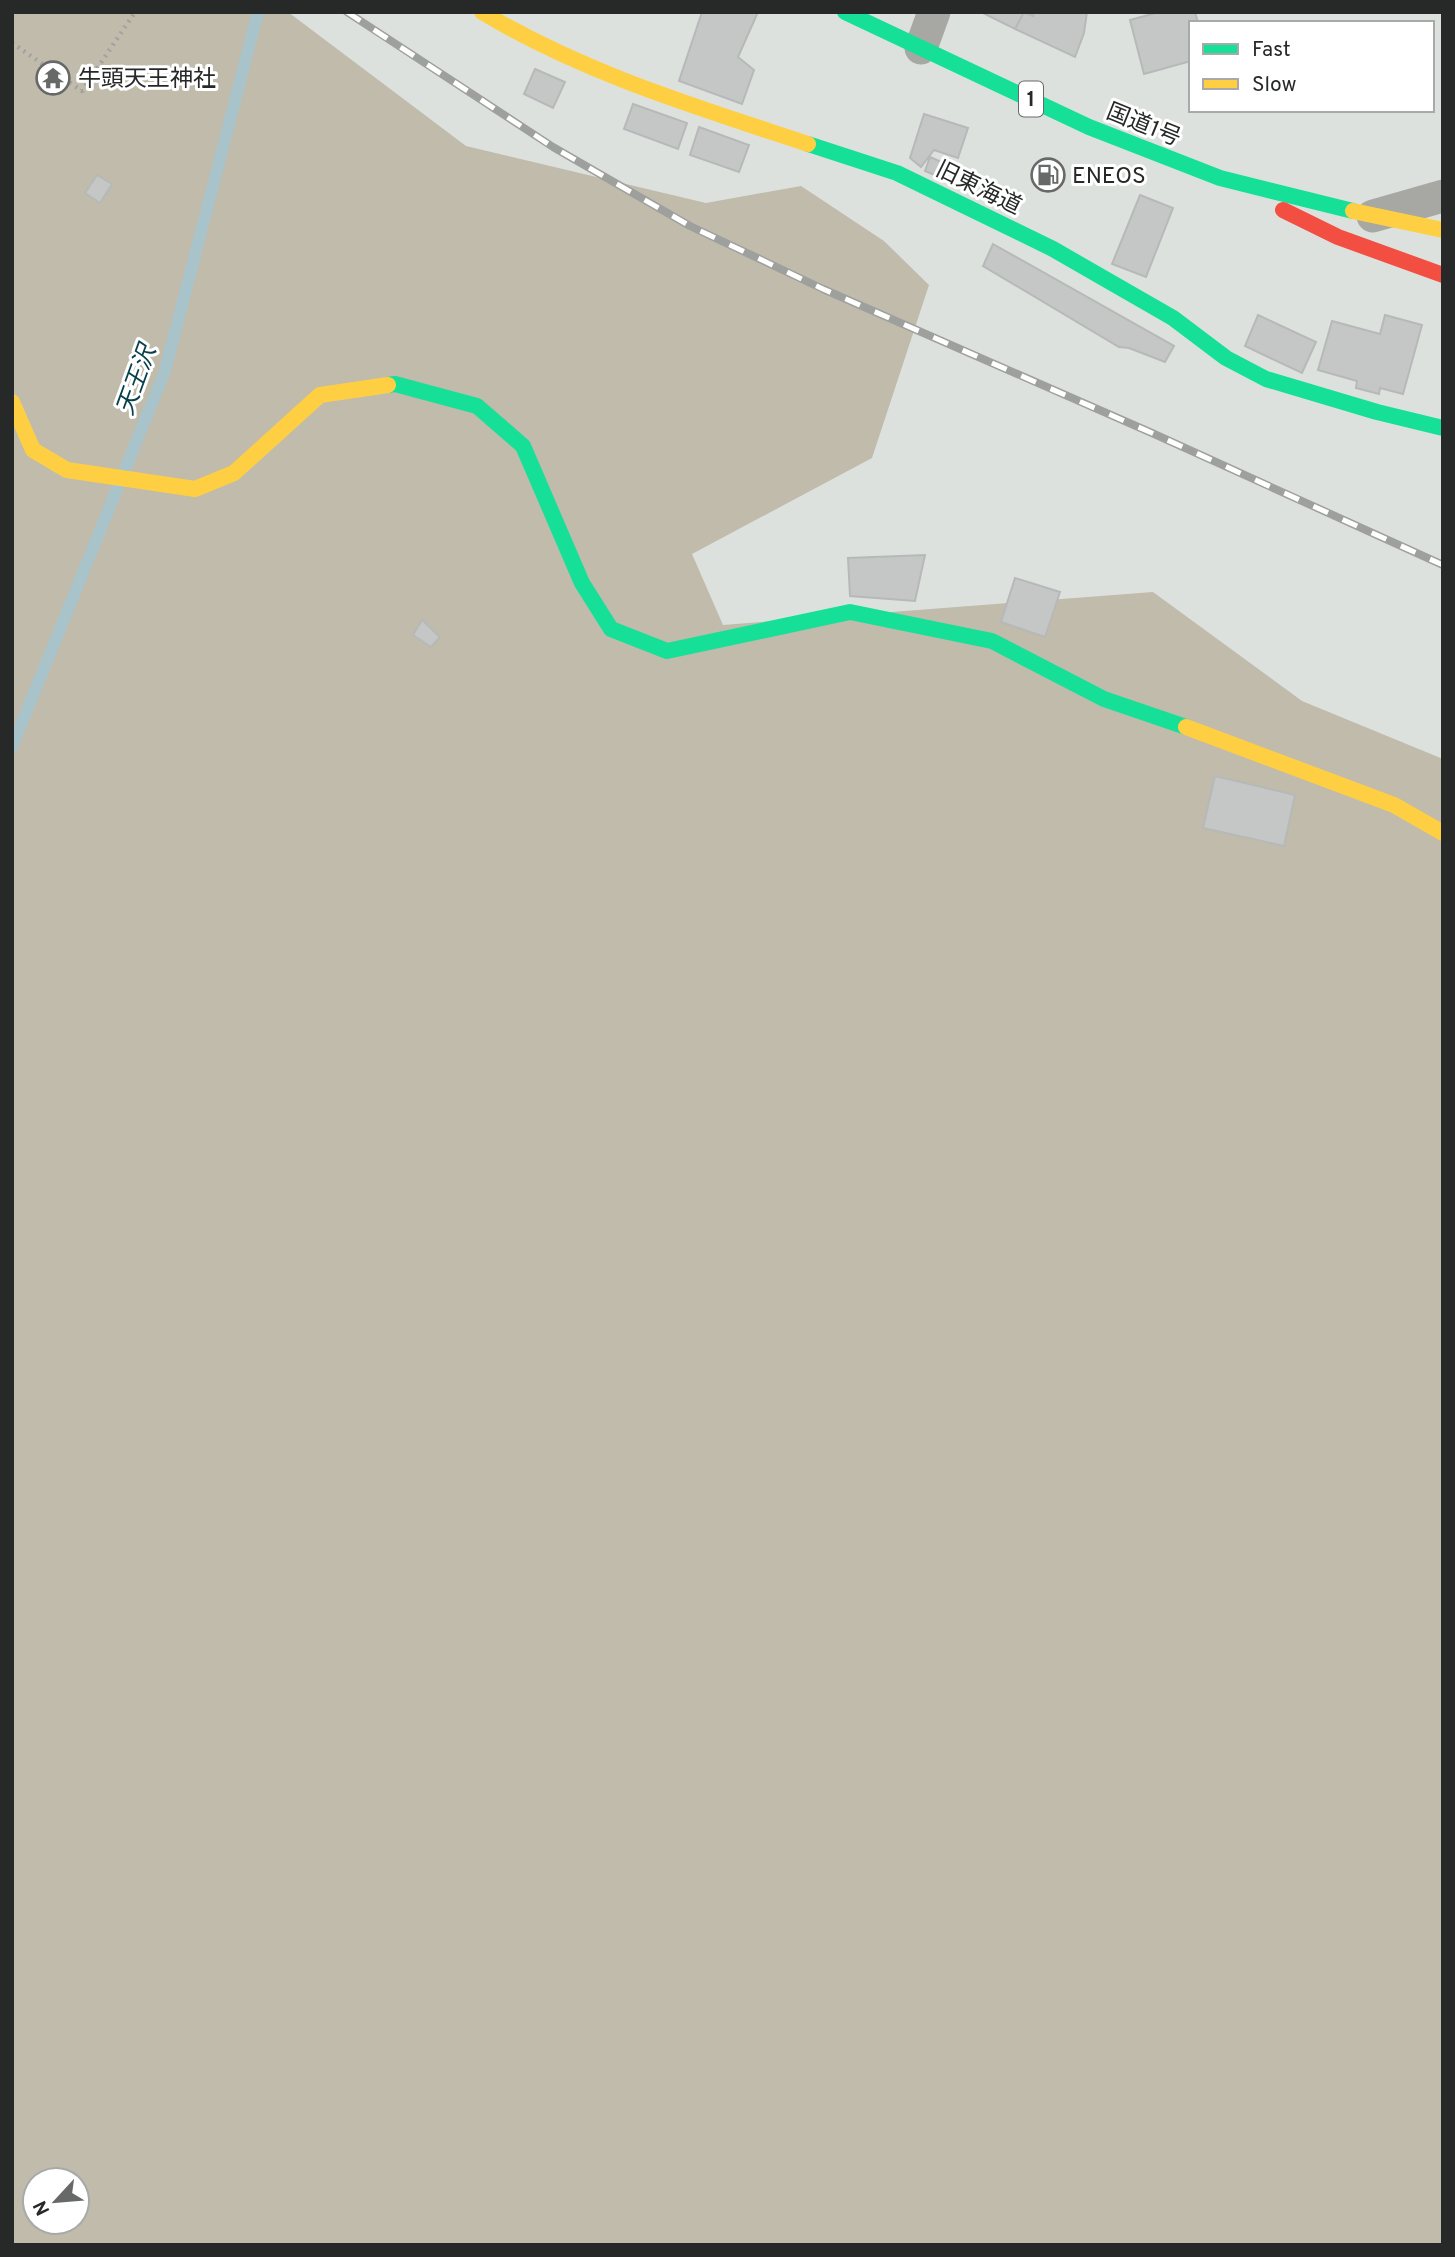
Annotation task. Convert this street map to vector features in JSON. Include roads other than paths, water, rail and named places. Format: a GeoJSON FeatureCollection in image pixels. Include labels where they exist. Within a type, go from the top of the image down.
{"type":"FeatureCollection","features":[{"type":"Feature","properties":{"kind":"main road","name":"旧東海道"},"geometry":{"type":"LineString","coordinates":[[482,12],[515,32],[606,74],[695,107],[897,173],[1053,248],[1173,318],[1226,358],[1266,379],[1377,412],[1443,428]]}},
{"type":"Feature","properties":{"kind":"main road","name":"国道1号"},"geometry":{"type":"LineString","coordinates":[[845,12],[1089,127],[1220,178],[1373,216],[1443,230]]}},
{"type":"Feature","properties":{"kind":"main road","name":"1"},"geometry":{"type":"LineString","coordinates":[[1220,178],[1338,237],[1443,275]]}},
{"type":"Feature","properties":{"kind":"main road"},"geometry":{"type":"LineString","coordinates":[[12,402],[33,450],[67,470],[195,489],[234,473],[320,395],[395,384],[477,406],[523,446],[582,583],[611,629],[667,652],[850,612],[992,641],[1104,699],[1229,742],[1394,804],[1443,833]]}},
{"type":"Feature","properties":{"kind":"street"},"geometry":{"type":"LineString","coordinates":[[921,48],[934,12]]}},
{"type":"Feature","properties":{"kind":"street"},"geometry":{"type":"LineString","coordinates":[[1373,216],[1443,196]]}},
{"type":"Feature","properties":{"kind":"waterway","name":"天王沢"},"geometry":{"type":"LineString","coordinates":[[12,747],[165,371],[258,12]]}},
{"type":"Feature","properties":{"kind":"railway"},"geometry":{"type":"LineString","coordinates":[[347,12],[553,147],[690,226],[823,289],[1152,433],[1443,565]]}},
{"type":"Feature","properties":{"kind":"place","name":"牛頭天王神社"},"geometry":{"type":"Point","coordinates":[53,78]}},
{"type":"Feature","properties":{"kind":"place","name":"ENEOS"},"geometry":{"type":"Point","coordinates":[1048,175]}}]}
